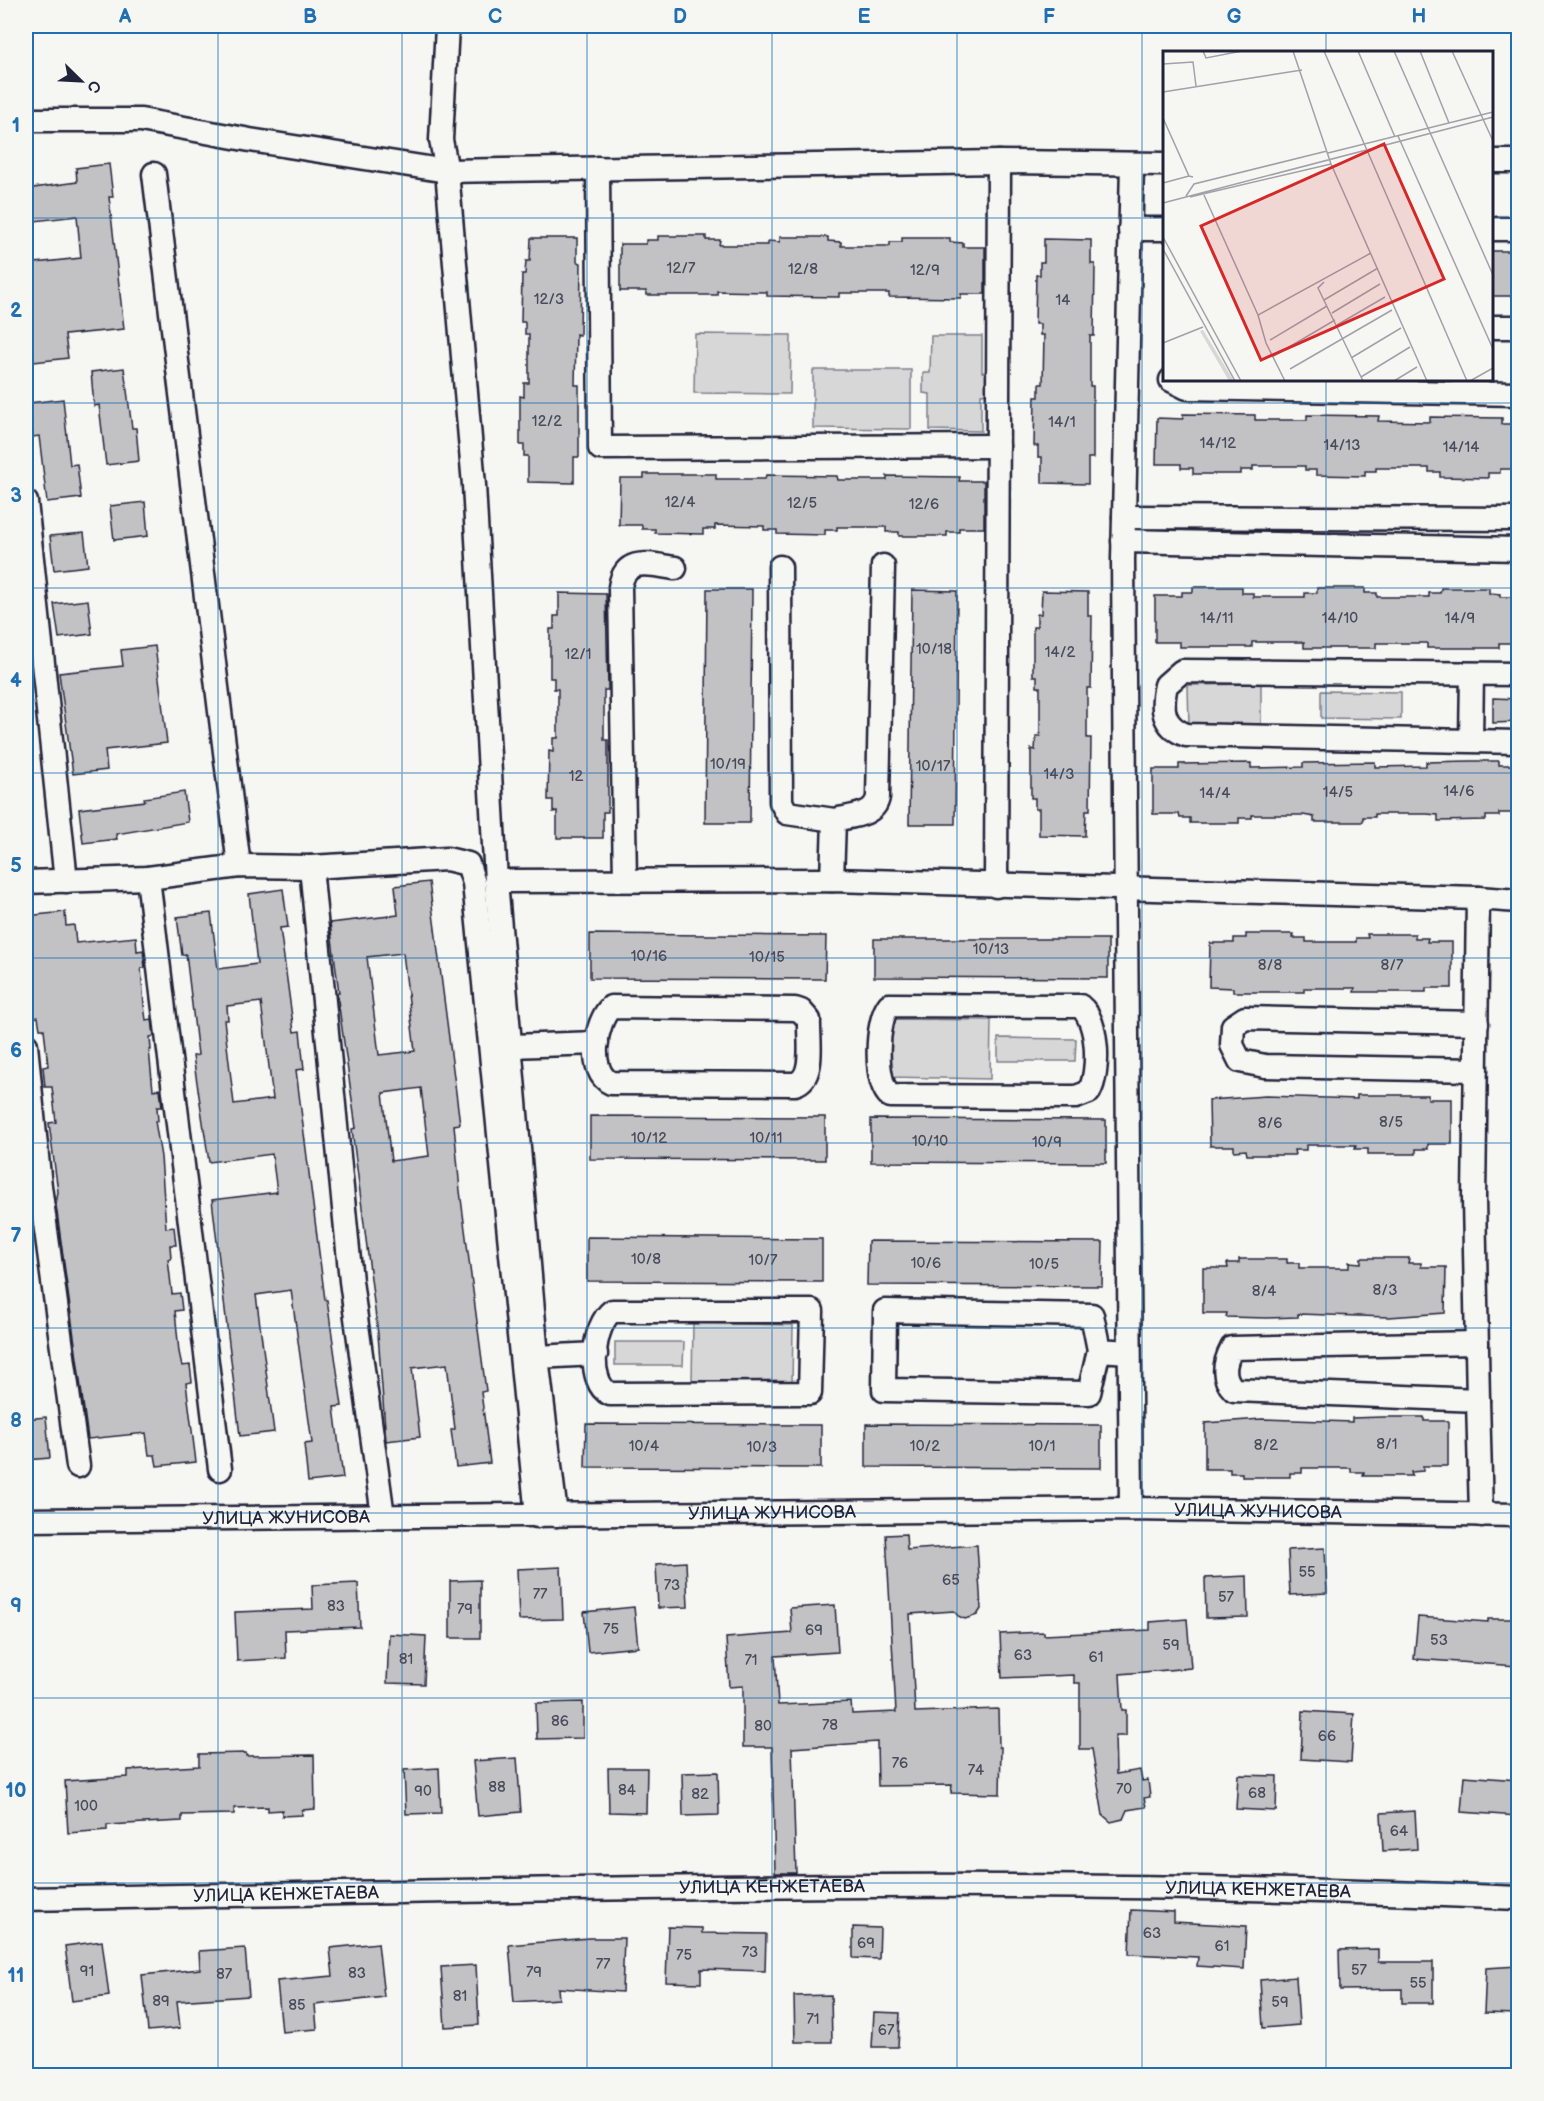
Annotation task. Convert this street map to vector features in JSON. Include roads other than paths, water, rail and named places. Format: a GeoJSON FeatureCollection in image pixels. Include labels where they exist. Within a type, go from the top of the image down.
{"type":"FeatureCollection","features":[{"type":"Feature","properties":{"kind":"street"},"geometry":{"type":"LineString","coordinates":[[447,26],[441,140],[447,171],[474,485],[496,881],[537,1357],[547,1516]]}},
{"type":"Feature","properties":{"kind":"street"},"geometry":{"type":"LineString","coordinates":[[26,120],[141,120],[250,140],[447,171],[999,162],[1163,164]]}},
{"type":"Feature","properties":{"kind":"street"},"geometry":{"type":"LineString","coordinates":[[1493,161],[1518,161]]}},
{"type":"Feature","properties":{"kind":"street"},"geometry":{"type":"LineString","coordinates":[[996,886],[999,162]]}},
{"type":"Feature","properties":{"kind":"street"},"geometry":{"type":"LineString","coordinates":[[1131,1509],[1123,541],[1132,164]]}},
{"type":"Feature","properties":{"kind":"street"},"geometry":{"type":"LineString","coordinates":[[598,168],[600,448],[998,446]]}},
{"type":"Feature","properties":{"kind":"street"},"geometry":{"type":"LineString","coordinates":[[154,174],[239,867]]}},
{"type":"Feature","properties":{"kind":"street"},"geometry":{"type":"LineString","coordinates":[[1130,229],[1163,229]]}},
{"type":"Feature","properties":{"kind":"street"},"geometry":{"type":"LineString","coordinates":[[1493,229],[1518,229]]}},
{"type":"Feature","properties":{"kind":"street"},"geometry":{"type":"LineString","coordinates":[[1493,327],[1518,327]]}},
{"type":"Feature","properties":{"kind":"street"},"geometry":{"type":"LineString","coordinates":[[1173,381],[1187,388],[1488,386],[1518,393]]}},
{"type":"Feature","properties":{"kind":"street"},"geometry":{"type":"LineString","coordinates":[[26,502],[66,881]]}},
{"type":"Feature","properties":{"kind":"street"},"geometry":{"type":"LineString","coordinates":[[1124,517],[1518,519]]}},
{"type":"Feature","properties":{"kind":"street"},"geometry":{"type":"LineString","coordinates":[[1123,541],[1518,549]]}},
{"type":"Feature","properties":{"kind":"street"},"geometry":{"type":"LineString","coordinates":[[625,880],[620,587],[622,574],[630,567],[642,564],[675,568]]}},
{"type":"Feature","properties":{"kind":"street"},"geometry":{"type":"LineString","coordinates":[[780,567],[781,802],[787,813],[834,820],[872,810],[877,804],[880,779],[883,566]]}},
{"type":"Feature","properties":{"kind":"street"},"geometry":{"type":"LineString","coordinates":[[1518,674],[1182,671],[1166,685],[1163,715],[1168,725],[1186,735],[1518,742]]}},
{"type":"Feature","properties":{"kind":"street"},"geometry":{"type":"LineString","coordinates":[[1471,740],[1472,674]]}},
{"type":"Feature","properties":{"kind":"street"},"geometry":{"type":"LineString","coordinates":[[832,880],[834,820]]}},
{"type":"Feature","properties":{"kind":"street"},"geometry":{"type":"LineString","coordinates":[[26,882],[148,878],[239,867],[311,867],[447,859],[468,864],[474,883],[547,1516]]}},
{"type":"Feature","properties":{"kind":"street"},"geometry":{"type":"LineString","coordinates":[[311,867],[351,1281],[383,1516]]}},
{"type":"Feature","properties":{"kind":"street"},"geometry":{"type":"LineString","coordinates":[[148,878],[220,1469]]}},
{"type":"Feature","properties":{"kind":"street"},"geometry":{"type":"LineString","coordinates":[[496,881],[832,880],[996,886],[1125,887],[1518,901]]}},
{"type":"Feature","properties":{"kind":"street"},"geometry":{"type":"LineString","coordinates":[[1478,898],[1474,1199],[1481,1515]]}},
{"type":"Feature","properties":{"kind":"street"},"geometry":{"type":"LineString","coordinates":[[889,1005],[1080,1006],[1087,1012],[1093,1024],[1095,1041],[1095,1082],[1089,1092],[1076,1097],[890,1096],[880,1083],[881,1018],[889,1005]]}},
{"type":"Feature","properties":{"kind":"street"},"geometry":{"type":"LineString","coordinates":[[610,1007],[795,1009],[801,1011],[809,1020],[808,1074],[801,1083],[795,1084],[611,1083],[605,1080],[597,1068],[597,1042],[600,1021],[610,1007]]}},
{"type":"Feature","properties":{"kind":"street"},"geometry":{"type":"LineString","coordinates":[[1476,1070],[1265,1065],[1240,1061],[1232,1045],[1233,1026],[1245,1018],[1477,1023]]}},
{"type":"Feature","properties":{"kind":"street"},"geometry":{"type":"LineString","coordinates":[[1095,1041],[1126,1040]]}},
{"type":"Feature","properties":{"kind":"street"},"geometry":{"type":"LineString","coordinates":[[511,1046],[597,1042]]}},
{"type":"Feature","properties":{"kind":"street"},"geometry":{"type":"LineString","coordinates":[[26,1045],[40,1186],[78,1466]]}},
{"type":"Feature","properties":{"kind":"street"},"geometry":{"type":"LineString","coordinates":[[612,1311],[812,1311],[810,1393],[610,1394],[604,1391],[596,1379],[596,1354],[600,1325],[612,1311]]}},
{"type":"Feature","properties":{"kind":"street"},"geometry":{"type":"LineString","coordinates":[[885,1311],[1092,1315],[1099,1350],[1089,1393],[884,1390],[885,1311]]}},
{"type":"Feature","properties":{"kind":"street"},"geometry":{"type":"LineString","coordinates":[[1477,1342],[1232,1348],[1225,1367],[1228,1384],[1234,1390],[1478,1400]]}},
{"type":"Feature","properties":{"kind":"street"},"geometry":{"type":"LineString","coordinates":[[1099,1350],[1129,1352]]}},
{"type":"Feature","properties":{"kind":"street"},"geometry":{"type":"LineString","coordinates":[[537,1357],[596,1354]]}},
{"type":"Feature","properties":{"kind":"street","name":"УЛИЦА ЖУНИСОВА"},"geometry":{"type":"LineString","coordinates":[[26,1520],[1131,1509],[1518,1515]]}},
{"type":"Feature","properties":{"kind":"street","name":"УЛИЦА КЕНЖЕТАЕВА"},"geometry":{"type":"LineString","coordinates":[[26,1899],[887,1884],[1384,1892],[1518,1898]]}}]}
